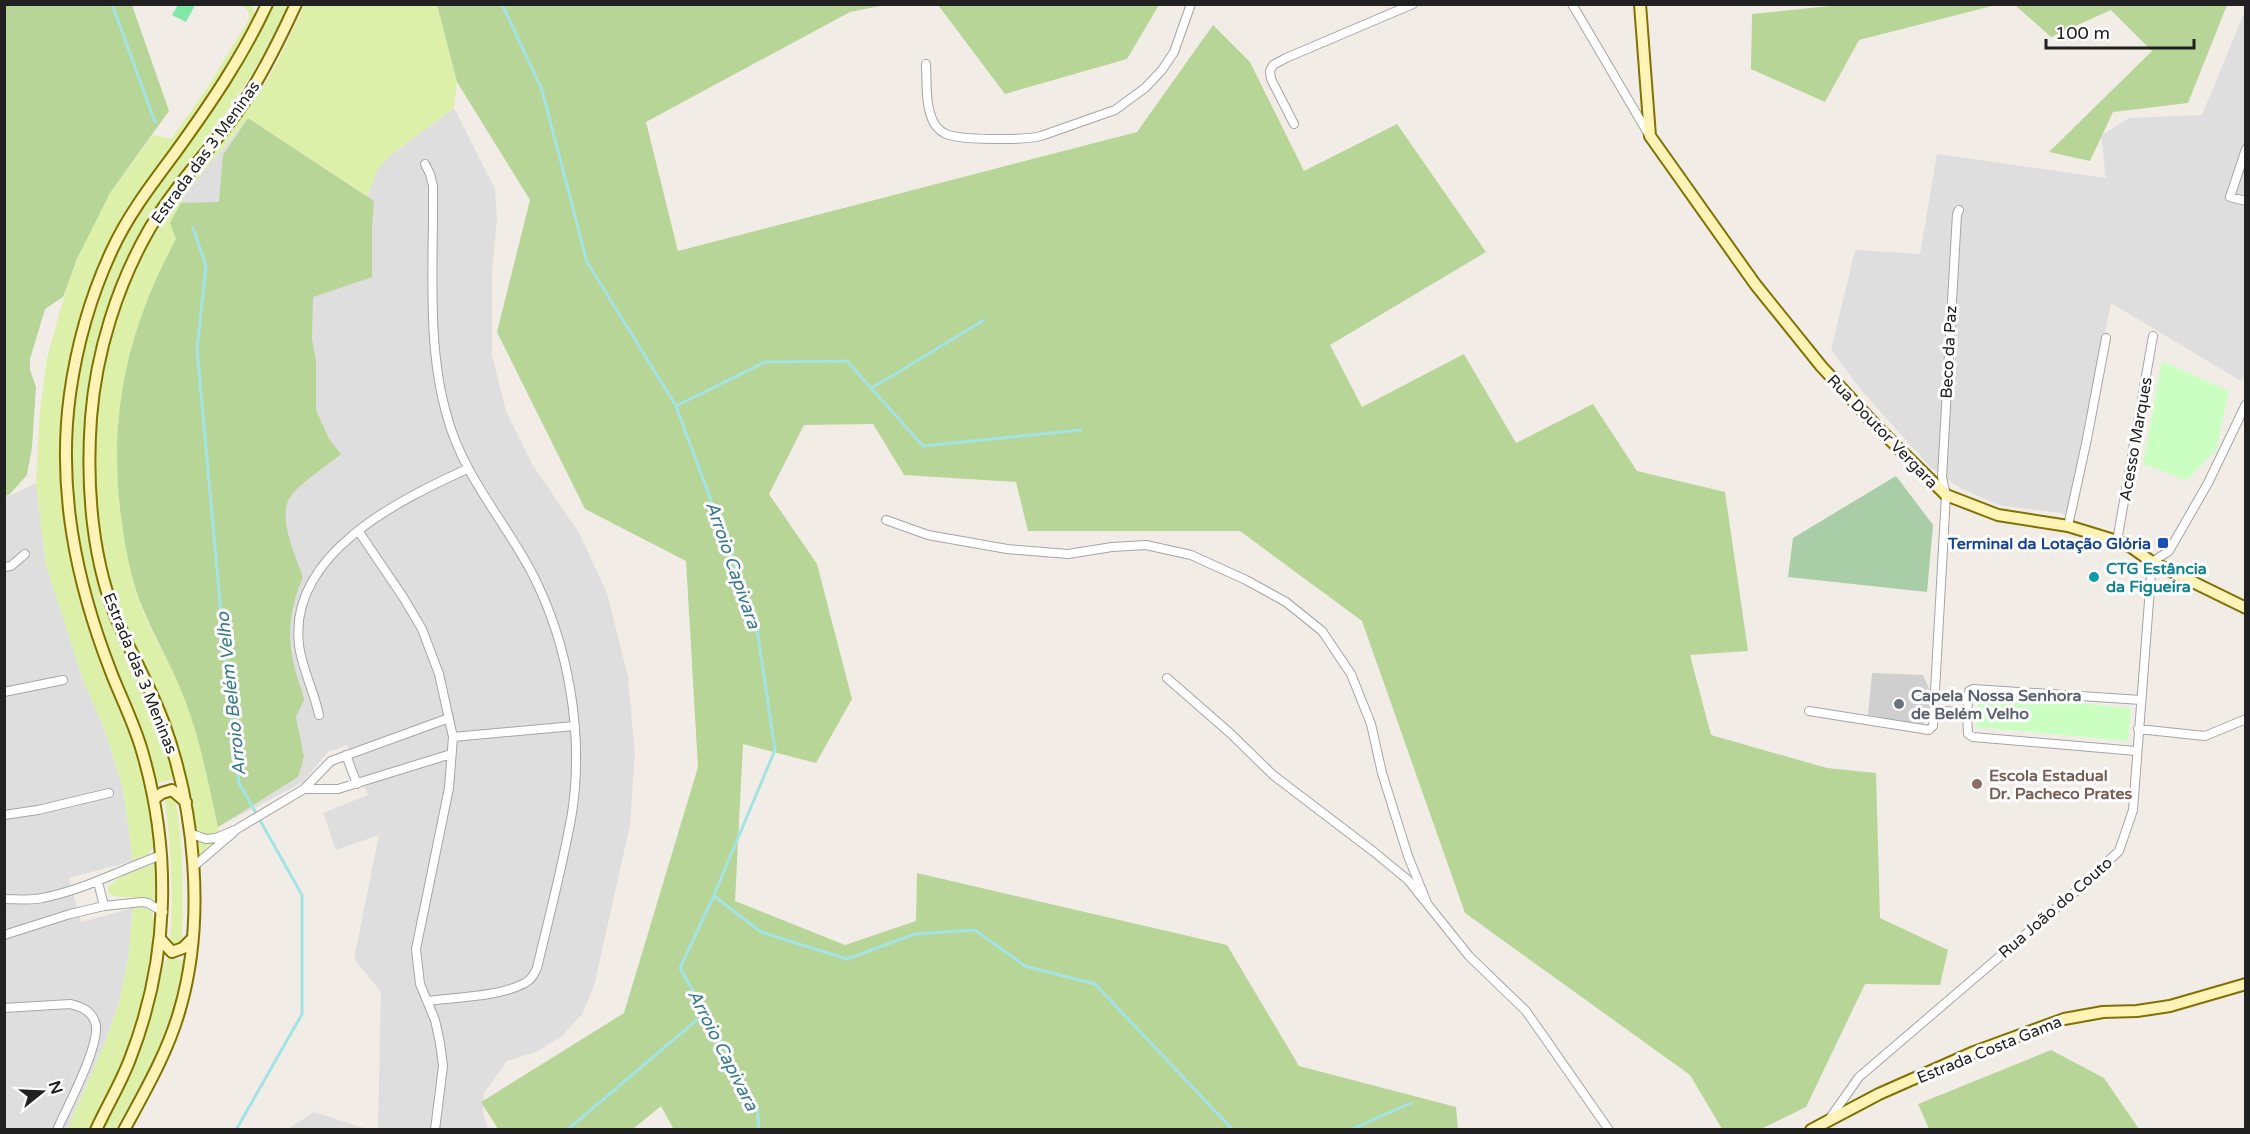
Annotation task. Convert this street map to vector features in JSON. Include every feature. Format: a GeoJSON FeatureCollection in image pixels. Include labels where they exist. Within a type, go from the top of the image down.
{"type":"FeatureCollection","features":[{"type":"Feature","properties":{"kind":"main road","name":"Estrada das 3 Meninas"},"geometry":{"type":"LineString","coordinates":[[96,1130],[130,1059],[149,999],[161,940],[162,855],[154,799],[136,732],[89,612],[76,562],[67,511],[66,483],[66,434],[70,393],[82,332],[113,249],[142,197],[228,76],[267,4]]}},
{"type":"Feature","properties":{"kind":"main road","name":"Estrada das 3 Meninas"},"geometry":{"type":"LineString","coordinates":[[124,1130],[169,1041],[184,990],[193,916],[192,834],[187,803],[174,753],[147,681],[120,627],[111,603],[100,559],[90,498],[89,461],[94,390],[99,361],[115,307],[149,230],[185,177],[238,110],[264,69],[296,4]]}},
{"type":"Feature","properties":{"kind":"main road"},"geometry":{"type":"LineString","coordinates":[[1640,4],[1650,136]]}},
{"type":"Feature","properties":{"kind":"main road","name":"Rua Doutor Vergara"},"geometry":{"type":"LineString","coordinates":[[1650,136],[1755,284],[1821,366],[1878,428],[1946,495],[1998,515],[2068,526],[2117,541],[2152,562],[2246,608]]}},
{"type":"Feature","properties":{"kind":"main road"},"geometry":{"type":"LineString","coordinates":[[154,799],[172,790],[187,803]]}},
{"type":"Feature","properties":{"kind":"main road"},"geometry":{"type":"LineString","coordinates":[[161,940],[172,952],[183,948],[191,940]]}},
{"type":"Feature","properties":{"kind":"main road","name":"Estrada Costa Gama"},"geometry":{"type":"LineString","coordinates":[[1811,1130],[1829,1119],[1974,1052],[2064,1019],[2103,1012],[2137,1011],[2170,1006],[2246,984]]}},
{"type":"Feature","properties":{"kind":"street"},"geometry":{"type":"LineString","coordinates":[[926,64],[929,112],[936,126],[945,134],[1017,139],[1041,136],[1115,110],[1145,88],[1162,70],[1174,52],[1191,4]]}},
{"type":"Feature","properties":{"kind":"street"},"geometry":{"type":"LineString","coordinates":[[1294,124],[1271,79],[1270,71],[1274,66],[1286,58],[1413,4]]}},
{"type":"Feature","properties":{"kind":"street"},"geometry":{"type":"LineString","coordinates":[[1572,4],[1650,136]]}},
{"type":"Feature","properties":{"kind":"street"},"geometry":{"type":"LineString","coordinates":[[2246,149],[2230,197],[2246,201]]}},
{"type":"Feature","properties":{"kind":"street"},"geometry":{"type":"LineString","coordinates":[[425,164],[433,186],[436,367],[447,418],[467,469],[515,543],[541,592],[561,651],[571,697],[575,764],[572,812],[537,968],[533,977],[526,983],[503,990],[427,1001]]}},
{"type":"Feature","properties":{"kind":"street","name":"Beco da Paz"},"geometry":{"type":"LineString","coordinates":[[1934,710],[1946,495],[1942,477],[1955,237],[1959,210]]}},
{"type":"Feature","properties":{"kind":"street","name":"Acesso Marques"},"geometry":{"type":"LineString","coordinates":[[2117,541],[2153,336]]}},
{"type":"Feature","properties":{"kind":"street"},"geometry":{"type":"LineString","coordinates":[[2068,526],[2106,338]]}},
{"type":"Feature","properties":{"kind":"street"},"geometry":{"type":"LineString","coordinates":[[2152,562],[2169,550],[2208,483],[2246,405]]}},
{"type":"Feature","properties":{"kind":"street"},"geometry":{"type":"LineString","coordinates":[[319,715],[316,698],[302,663],[299,644],[301,611],[314,578],[324,562],[382,514],[411,496],[467,469]]}},
{"type":"Feature","properties":{"kind":"street"},"geometry":{"type":"LineString","coordinates":[[886,520],[928,535],[1006,549],[1068,554],[1112,547],[1146,545],[1191,555],[1246,580],[1286,602],[1322,632],[1351,674],[1371,724],[1382,773],[1408,856],[1426,903]]}},
{"type":"Feature","properties":{"kind":"street"},"geometry":{"type":"LineString","coordinates":[[359,532],[422,629],[439,674],[453,737],[449,788],[416,949],[420,984],[438,1031],[442,1066],[435,1130]]}},
{"type":"Feature","properties":{"kind":"street"},"geometry":{"type":"LineString","coordinates":[[4,567],[11,566],[25,554]]}},
{"type":"Feature","properties":{"kind":"street","name":"Rua João do Couto"},"geometry":{"type":"LineString","coordinates":[[1829,1119],[1859,1077],[2075,892],[2119,850],[2133,810],[2152,562]]}},
{"type":"Feature","properties":{"kind":"street"},"geometry":{"type":"LineString","coordinates":[[1167,678],[1230,733],[1279,781],[1374,852],[1407,880],[1468,956],[1526,1011],[1609,1130]]}},
{"type":"Feature","properties":{"kind":"street"},"geometry":{"type":"LineString","coordinates":[[4,692],[63,680]]}},
{"type":"Feature","properties":{"kind":"street"},"geometry":{"type":"LineString","coordinates":[[2136,751],[1973,737],[1968,734],[1967,713],[1970,692],[1973,689],[2141,700]]}},
{"type":"Feature","properties":{"kind":"street"},"geometry":{"type":"LineString","coordinates":[[1809,711],[1929,730],[1933,726],[1934,710],[1967,713]]}},
{"type":"Feature","properties":{"kind":"street"},"geometry":{"type":"LineString","coordinates":[[192,834],[206,839],[216,838],[237,829],[304,789],[331,761],[450,718]]}},
{"type":"Feature","properties":{"kind":"street"},"geometry":{"type":"LineString","coordinates":[[2138,729],[2205,736],[2246,719]]}},
{"type":"Feature","properties":{"kind":"street"},"geometry":{"type":"LineString","coordinates":[[453,737],[574,726]]}},
{"type":"Feature","properties":{"kind":"street"},"geometry":{"type":"LineString","coordinates":[[304,789],[339,789],[451,754]]}},
{"type":"Feature","properties":{"kind":"street"},"geometry":{"type":"LineString","coordinates":[[346,755],[357,783]]}},
{"type":"Feature","properties":{"kind":"street"},"geometry":{"type":"LineString","coordinates":[[4,814],[38,810],[109,793]]}},
{"type":"Feature","properties":{"kind":"street"},"geometry":{"type":"LineString","coordinates":[[193,867],[237,829]]}},
{"type":"Feature","properties":{"kind":"street"},"geometry":{"type":"LineString","coordinates":[[4,899],[40,899],[98,882],[162,855]]}},
{"type":"Feature","properties":{"kind":"street"},"geometry":{"type":"LineString","coordinates":[[98,882],[104,906]]}},
{"type":"Feature","properties":{"kind":"street"},"geometry":{"type":"LineString","coordinates":[[4,935],[104,906],[142,902],[163,912]]}},
{"type":"Feature","properties":{"kind":"street"},"geometry":{"type":"LineString","coordinates":[[4,1008],[70,1004],[80,1006],[96,1022],[95,1045],[57,1130]]}},
{"type":"Feature","properties":{"kind":"shaded area"},"geometry":{"type":"Polygon","coordinates":[[[2245,11],[2246,371],[2241,381],[2111,303],[2068,514],[1998,505],[1960,488],[1930,467],[1862,391],[1831,350],[1855,250],[1920,254],[1937,154],[2106,178],[2101,136],[2129,118],[2202,115],[2245,11]]]}},
{"type":"Feature","properties":{"kind":"shaded area"},"geometry":{"type":"Polygon","coordinates":[[[454,108],[495,189],[497,218],[492,274],[492,355],[506,411],[532,464],[579,533],[607,593],[628,677],[635,754],[630,825],[594,986],[582,1014],[562,1036],[536,1052],[507,1061],[484,1093],[483,1114],[488,1129],[378,1129],[381,992],[354,959],[379,835],[336,850],[323,813],[368,795],[347,745],[328,752],[303,782],[218,827],[192,717],[170,223],[187,191],[248,118],[366,196],[379,167],[393,153],[454,108]]]}},
{"type":"Feature","properties":{"kind":"shaded area"},"geometry":{"type":"Polygon","coordinates":[[[36,483],[46,565],[83,680],[105,730],[123,789],[133,861],[69,878],[81,922],[133,908],[128,960],[119,1003],[104,1045],[67,1129],[5,1129],[4,498],[36,483]]]}},
{"type":"Feature","properties":{"kind":"shaded area","name":"Capela Nossa Senhora de Belém Velho"},"geometry":{"type":"Polygon","coordinates":[[[1872,673],[1923,675],[1932,695],[1923,725],[1868,715],[1872,673]]]}},
{"type":"Feature","properties":{"kind":"shaded area"},"geometry":{"type":"Polygon","coordinates":[[[314,1112],[367,1129],[288,1129],[314,1112]]]}},
{"type":"Feature","properties":{"kind":"green space"},"geometry":{"type":"Polygon","coordinates":[[[4,5],[132,5],[169,111],[110,193],[77,259],[63,297],[45,309],[30,359],[30,370],[36,387],[32,447],[27,475],[9,495],[5,496],[4,5]]]}},
{"type":"Feature","properties":{"kind":"green space"},"geometry":{"type":"Polygon","coordinates":[[[178,5],[195,5],[186,22],[172,15],[178,5]]]}},
{"type":"Feature","properties":{"kind":"green space"},"geometry":{"type":"Polygon","coordinates":[[[242,5],[251,5],[255,18],[199,112],[131,205],[102,259],[84,306],[71,354],[63,404],[60,454],[62,504],[69,553],[96,649],[140,762],[153,828],[154,847],[145,858],[133,861],[123,789],[105,730],[83,680],[46,565],[36,483],[40,411],[47,358],[68,283],[88,235],[110,193],[153,135],[171,139],[206,90],[249,19],[248,11],[242,5]]]}},
{"type":"Feature","properties":{"kind":"green space"},"geometry":{"type":"Polygon","coordinates":[[[274,5],[289,5],[254,71],[165,196],[131,255],[109,307],[91,379],[86,421],[94,557],[152,703],[166,745],[173,779],[158,783],[97,620],[84,570],[75,519],[72,467],[74,416],[80,366],[93,316],[111,268],[134,221],[154,188],[230,84],[274,5]]]}},
{"type":"Feature","properties":{"kind":"green space"},"geometry":{"type":"Polygon","coordinates":[[[304,5],[437,5],[457,82],[454,108],[393,153],[379,167],[367,196],[248,118],[187,191],[171,223],[176,239],[145,308],[133,342],[125,377],[117,448],[118,485],[131,574],[144,614],[183,693],[200,745],[219,833],[213,836],[199,834],[197,830],[186,774],[171,722],[119,610],[106,562],[98,514],[95,465],[97,416],[104,368],[116,320],[133,274],[163,217],[197,169],[241,118],[270,76],[304,5]]]}},
{"type":"Feature","properties":{"kind":"green space"},"geometry":{"type":"Polygon","coordinates":[[[437,5],[885,5],[850,12],[646,122],[678,251],[1137,132],[1213,25],[1250,62],[1304,171],[1397,124],[1486,252],[1330,345],[1362,407],[1464,354],[1516,443],[1593,404],[1637,471],[1725,492],[1748,651],[1690,655],[1711,735],[1827,768],[1876,773],[1880,918],[1948,950],[1940,985],[1865,984],[1806,1107],[1761,1129],[1722,1129],[1690,1075],[1465,913],[1362,621],[1240,531],[1028,531],[1016,482],[904,475],[873,424],[804,425],[769,494],[817,564],[852,699],[816,763],[743,744],[735,901],[845,945],[916,921],[917,873],[1227,945],[1299,1066],[1456,1107],[1458,1129],[674,1130],[661,1106],[633,1129],[498,1129],[481,1102],[624,1013],[698,767],[686,561],[585,509],[497,332],[530,200],[457,82],[437,5]]]}},
{"type":"Feature","properties":{"kind":"green space"},"geometry":{"type":"Polygon","coordinates":[[[938,5],[1159,5],[1127,59],[1005,94],[938,5]]]}},
{"type":"Feature","properties":{"kind":"green space"},"geometry":{"type":"Polygon","coordinates":[[[1841,5],[1996,5],[1859,40],[1825,102],[1751,69],[1752,14],[1841,5]]]}},
{"type":"Feature","properties":{"kind":"green space"},"geometry":{"type":"Polygon","coordinates":[[[2015,5],[2227,5],[2188,103],[2113,112],[2090,161],[2049,152],[2152,51],[2111,10],[2051,37],[2015,5]]]}},
{"type":"Feature","properties":{"kind":"green space"},"geometry":{"type":"Polygon","coordinates":[[[248,118],[374,201],[372,277],[313,297],[312,339],[316,361],[316,410],[329,439],[341,454],[295,491],[287,504],[286,525],[303,577],[292,613],[290,636],[293,660],[304,700],[296,717],[304,757],[298,777],[218,827],[189,711],[137,594],[122,524],[117,449],[119,413],[133,343],[144,308],[176,239],[170,223],[181,203],[219,202],[223,155],[248,118]]]}},
{"type":"Feature","properties":{"kind":"green space"},"geometry":{"type":"Polygon","coordinates":[[[2162,361],[2229,391],[2216,450],[2186,480],[2143,464],[2162,361]]]}},
{"type":"Feature","properties":{"kind":"green space"},"geometry":{"type":"Polygon","coordinates":[[[1896,476],[1933,525],[1927,592],[1788,577],[1793,538],[1896,476]]]}},
{"type":"Feature","properties":{"kind":"green space"},"geometry":{"type":"Polygon","coordinates":[[[1979,694],[2131,708],[2128,741],[1976,727],[1979,694]]]}},
{"type":"Feature","properties":{"kind":"green space"},"geometry":{"type":"Polygon","coordinates":[[[169,796],[175,798],[182,870],[182,941],[174,946],[170,941],[171,871],[165,801],[169,796]]]}},
{"type":"Feature","properties":{"kind":"green space"},"geometry":{"type":"Polygon","coordinates":[[[196,839],[211,842],[222,839],[205,854],[199,856],[196,839]]]}},
{"type":"Feature","properties":{"kind":"green space"},"geometry":{"type":"Polygon","coordinates":[[[157,863],[157,901],[118,897],[108,892],[108,887],[126,873],[157,863]]]}},
{"type":"Feature","properties":{"kind":"green space"},"geometry":{"type":"Polygon","coordinates":[[[139,906],[150,910],[156,924],[144,997],[121,1067],[90,1129],[67,1130],[104,1045],[119,1003],[128,960],[133,908],[139,906]]]}},
{"type":"Feature","properties":{"kind":"green space"},"geometry":{"type":"Polygon","coordinates":[[[167,958],[184,960],[177,997],[161,1047],[116,1129],[101,1130],[167,958]]]}},
{"type":"Feature","properties":{"kind":"green space"},"geometry":{"type":"Polygon","coordinates":[[[2051,1050],[2104,1078],[2139,1129],[1929,1129],[1918,1104],[2051,1050]]]}},
{"type":"Feature","properties":{"kind":"waterway","name":"Arroio Belém Velho"},"geometry":{"type":"LineString","coordinates":[[112,4],[155,122]]}},
{"type":"Feature","properties":{"kind":"waterway","name":"Arroio Capivara"},"geometry":{"type":"LineString","coordinates":[[502,4],[542,90],[587,262],[676,406],[756,622],[775,750],[714,895],[680,968],[757,1106],[759,1130]]}},
{"type":"Feature","properties":{"kind":"waterway","name":"Arroio Belém Velho"},"geometry":{"type":"LineString","coordinates":[[193,228],[206,266],[197,349],[227,680],[239,783],[302,895],[302,1014],[236,1130]]}},
{"type":"Feature","properties":{"kind":"waterway"},"geometry":{"type":"LineString","coordinates":[[872,388],[984,320]]}},
{"type":"Feature","properties":{"kind":"waterway"},"geometry":{"type":"LineString","coordinates":[[676,406],[765,362],[847,361],[923,446],[1081,430]]}},
{"type":"Feature","properties":{"kind":"waterway"},"geometry":{"type":"LineString","coordinates":[[714,896],[761,932],[847,959],[915,934],[975,930],[1025,966],[1095,984],[1233,1130]]}},
{"type":"Feature","properties":{"kind":"waterway"},"geometry":{"type":"LineString","coordinates":[[567,1130],[705,1013]]}},
{"type":"Feature","properties":{"kind":"waterway"},"geometry":{"type":"LineString","coordinates":[[1350,1130],[1411,1103]]}},
{"type":"Feature","properties":{"kind":"place","name":"Terminal da Lotação Glória"},"geometry":{"type":"Point","coordinates":[2163,543]}},
{"type":"Feature","properties":{"kind":"place","name":"CTG Estância da Figueira"},"geometry":{"type":"Point","coordinates":[2094,577]}},
{"type":"Feature","properties":{"kind":"place","name":"Capela Nossa Senhora de Belém Velho"},"geometry":{"type":"Point","coordinates":[1899,704]}},
{"type":"Feature","properties":{"kind":"place","name":"Escola Estadual Dr. Pacheco Prates"},"geometry":{"type":"Point","coordinates":[1977,784]}}]}
